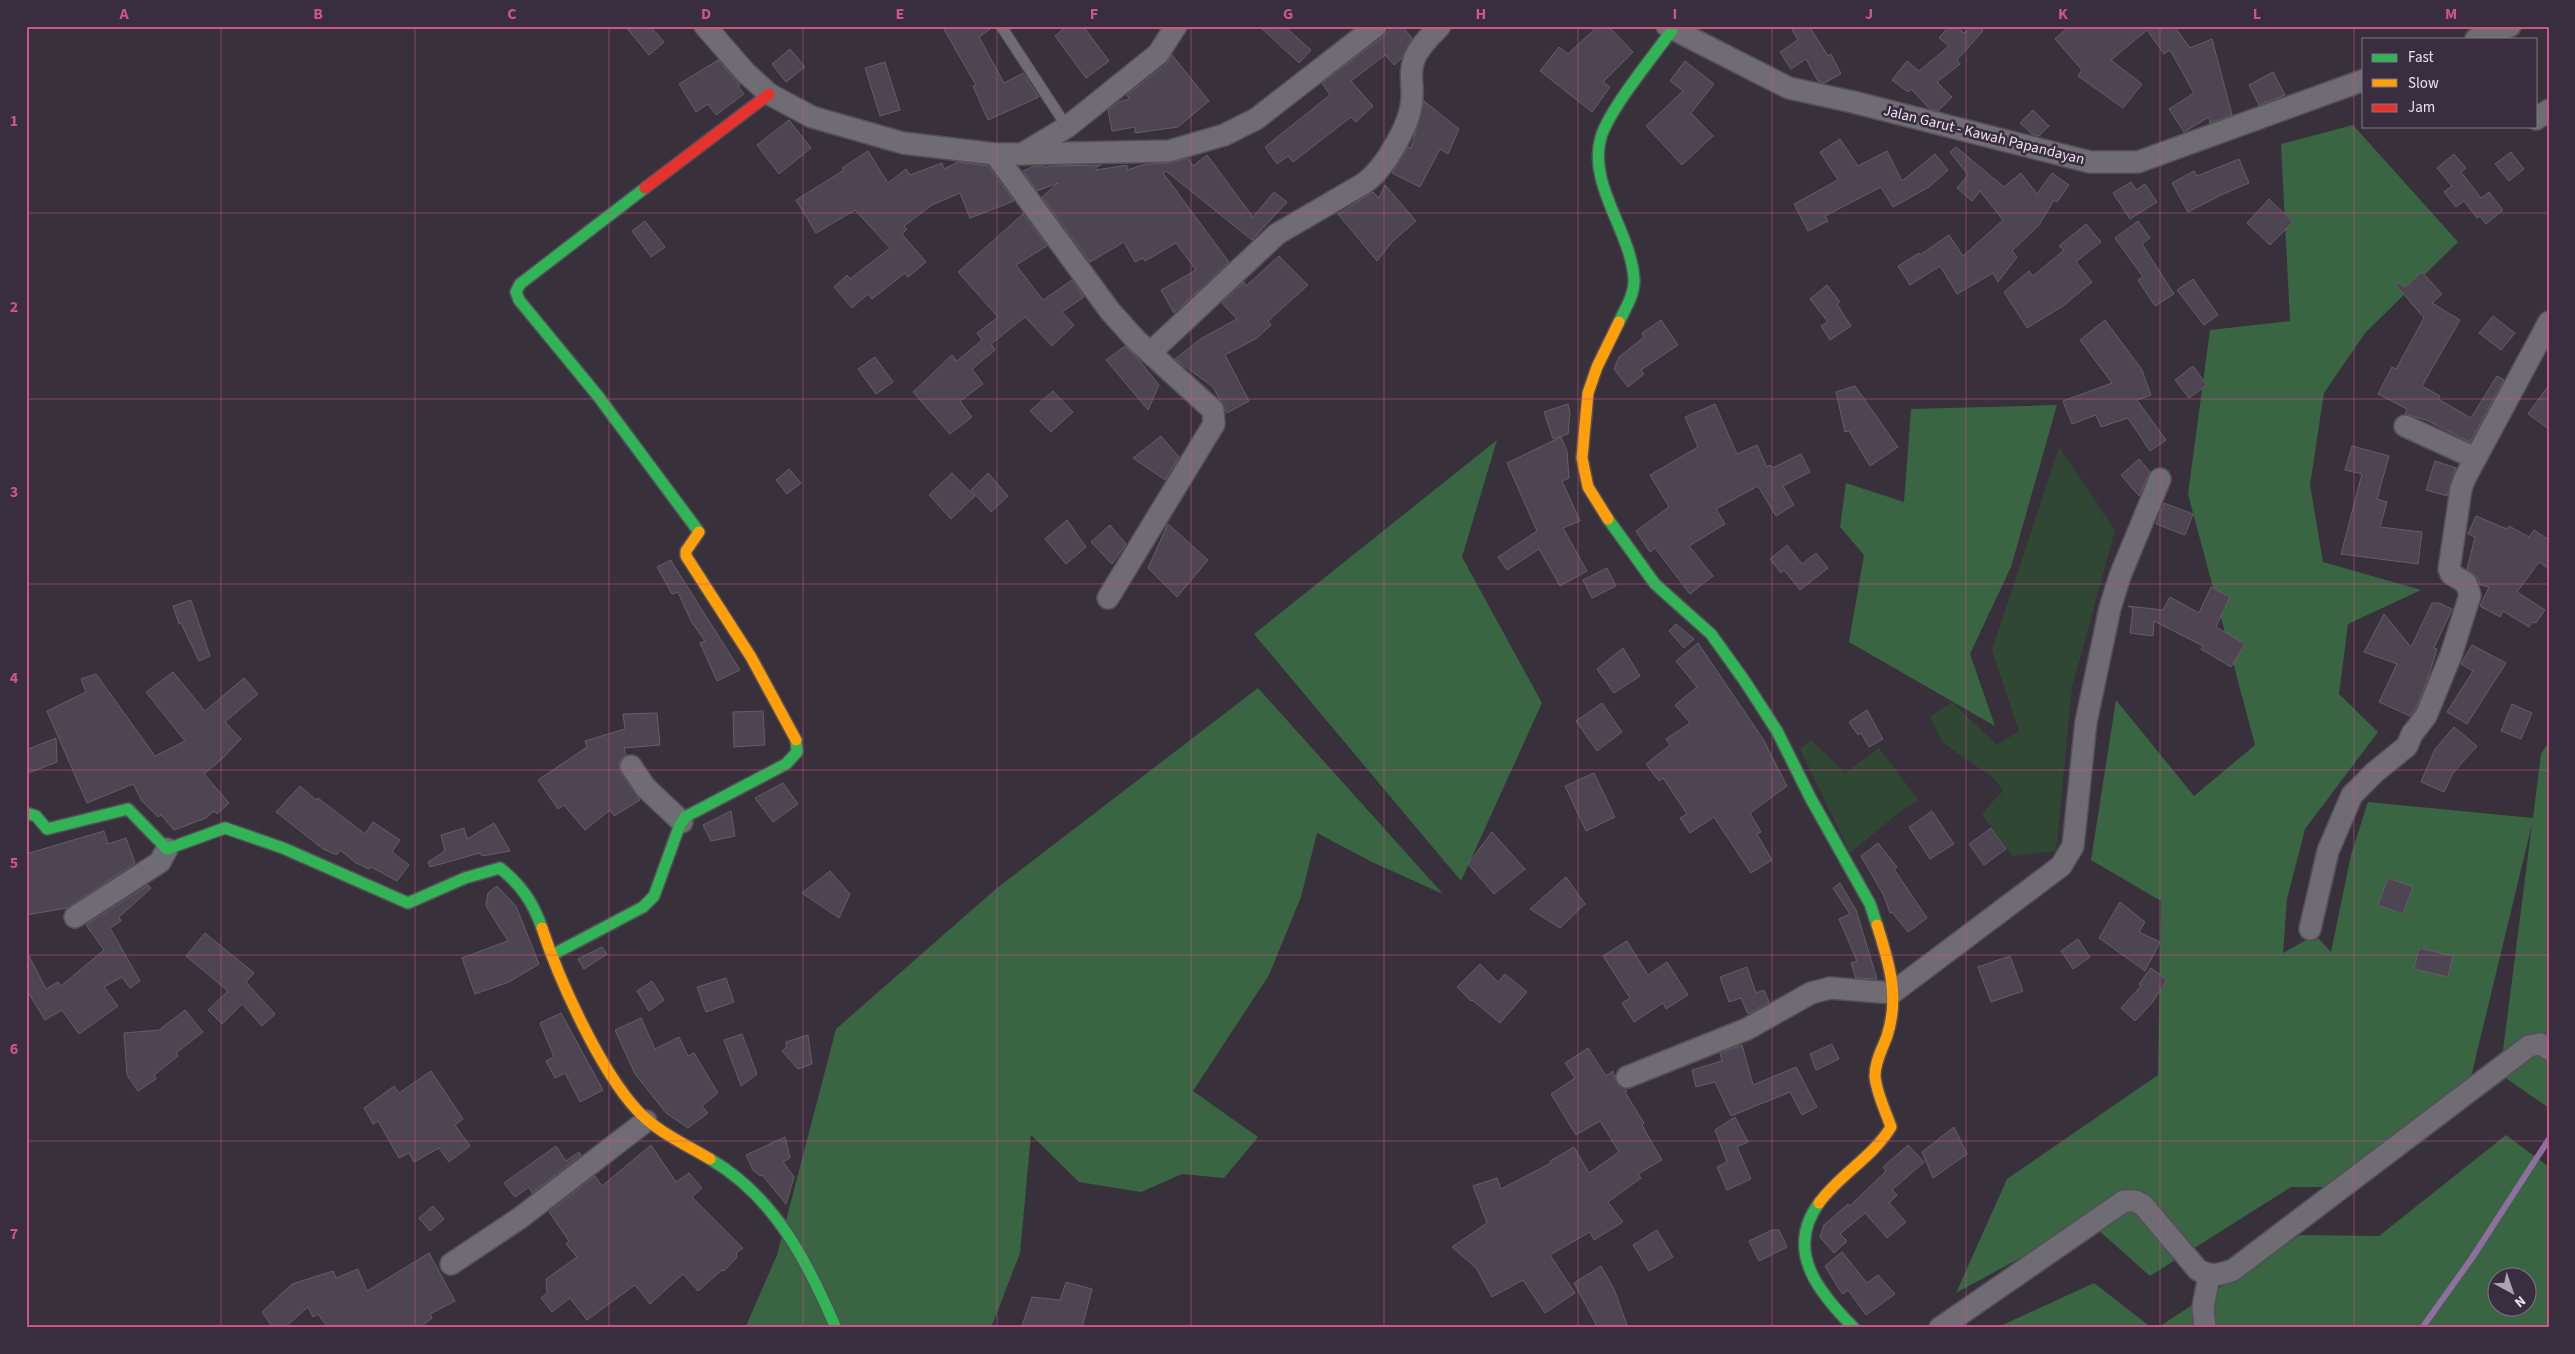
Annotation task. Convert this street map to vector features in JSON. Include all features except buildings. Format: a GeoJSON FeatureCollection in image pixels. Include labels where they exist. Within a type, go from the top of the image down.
{"type":"FeatureCollection","features":[{"type":"Feature","properties":{"kind":"street"},"geometry":{"type":"LineString","coordinates":[[706,26],[745,72],[769,94],[812,117],[903,143],[996,154],[1169,151],[1224,135],[1256,119],[1376,26]]}},
{"type":"Feature","properties":{"kind":"street"},"geometry":{"type":"LineString","coordinates":[[1022,154],[1067,127],[1158,54],[1176,26]]}},
{"type":"Feature","properties":{"kind":"street"},"geometry":{"type":"LineString","coordinates":[[1150,353],[1278,234],[1363,184],[1376,174],[1409,116],[1412,98],[1412,68],[1415,55],[1440,26]]}},
{"type":"Feature","properties":{"kind":"street"},"geometry":{"type":"LineString","coordinates":[[2479,38],[2510,26]]}},
{"type":"Feature","properties":{"kind":"street"},"geometry":{"type":"LineString","coordinates":[[1670,28],[1610,117],[1601,137],[1598,155],[1599,174],[1625,239],[1634,280],[1631,297],[1596,368],[1588,393],[1582,458],[1588,487],[1618,534],[1655,584],[1711,634],[1777,731],[1819,815],[1870,904],[1892,971],[1893,1009],[1887,1036],[1876,1061],[1875,1078],[1891,1127],[1882,1145],[1825,1195],[1805,1223],[1802,1252],[1824,1297],[1843,1324]]}},
{"type":"Feature","properties":{"kind":"street","name":"Jalan Garut - Kawah Papandayan"},"geometry":{"type":"LineString","coordinates":[[1670,28],[1789,88],[1853,102],[2090,162],[2138,162],[2362,81]]}},
{"type":"Feature","properties":{"kind":"street"},"geometry":{"type":"LineString","coordinates":[[552,955],[636,912],[650,902],[682,822],[696,810],[786,764],[796,755],[797,742],[748,652],[686,556],[685,552],[699,533],[697,527],[598,396],[519,300],[516,292],[520,284],[769,94]]}},
{"type":"Feature","properties":{"kind":"street"},"geometry":{"type":"LineString","coordinates":[[2538,118],[2549,110]]}},
{"type":"Feature","properties":{"kind":"street"},"geometry":{"type":"LineString","coordinates":[[996,154],[1110,311],[1150,353],[1214,410],[1214,424],[1108,598]]}},
{"type":"Feature","properties":{"kind":"street"},"geometry":{"type":"LineString","coordinates":[[2310,930],[2325,872],[2328,851],[2352,795],[2375,772],[2407,746],[2412,734],[2426,716],[2451,655],[2470,595],[2466,583],[2451,574],[2449,569],[2462,489],[2475,458],[2549,322]]}},
{"type":"Feature","properties":{"kind":"street"},"geometry":{"type":"LineString","coordinates":[[2405,426],[2475,458]]}},
{"type":"Feature","properties":{"kind":"street"},"geometry":{"type":"LineString","coordinates":[[1626,1077],[1735,1035],[1811,993],[1830,988],[1892,993],[2052,875],[2068,859],[2073,846],[2086,722],[2110,608],[2160,479]]}},
{"type":"Feature","properties":{"kind":"street"},"geometry":{"type":"LineString","coordinates":[[631,766],[644,787],[682,822]]}},
{"type":"Feature","properties":{"kind":"street"},"geometry":{"type":"LineString","coordinates":[[26,813],[36,816],[47,828],[128,809],[166,849]]}},
{"type":"Feature","properties":{"kind":"street"},"geometry":{"type":"LineString","coordinates":[[75,917],[160,862],[166,849],[225,828],[283,848],[408,903],[440,892],[480,871],[500,868],[518,881],[534,904],[552,955],[610,1070],[627,1098],[646,1121],[665,1135],[735,1175],[778,1218],[812,1270],[836,1328]]}},
{"type":"Feature","properties":{"kind":"street"},"geometry":{"type":"LineString","coordinates":[[1940,1328],[2124,1201],[2135,1201],[2143,1205],[2198,1270],[2209,1276],[2220,1275],[2233,1270],[2529,1046],[2540,1044],[2548,1048]]}},
{"type":"Feature","properties":{"kind":"street"},"geometry":{"type":"LineString","coordinates":[[451,1264],[520,1218],[646,1121]]}},
{"type":"Feature","properties":{"kind":"street"},"geometry":{"type":"LineString","coordinates":[[2205,1328],[2204,1307],[2209,1276]]}},
{"type":"Feature","properties":{"kind":"lane"},"geometry":{"type":"LineString","coordinates":[[1001,26],[1067,127]]}},
{"type":"Feature","properties":{"kind":"green space"},"geometry":{"type":"Polygon","coordinates":[[[2353,125],[2458,242],[2365,333],[2324,393],[2310,485],[2323,562],[2421,590],[2348,624],[2339,694],[2378,732],[2305,829],[2287,899],[2283,953],[2315,935],[2331,952],[2351,855],[2368,802],[2533,818],[2541,754],[2549,742],[2549,1108],[2500,1074],[2532,824],[2464,1106],[2356,1187],[2291,1187],[2150,1276],[2088,1221],[1956,1293],[2007,1179],[2158,1075],[2161,901],[2091,860],[2116,700],[2194,796],[2255,745],[2188,494],[2210,330],[2290,321],[2281,144],[2353,125]]]}},
{"type":"Feature","properties":{"kind":"green space"},"geometry":{"type":"Polygon","coordinates":[[[2057,405],[2011,567],[1970,654],[1995,726],[1849,642],[1864,555],[1840,527],[1846,483],[1904,502],[1911,409],[2057,405]]]}},
{"type":"Feature","properties":{"kind":"green space"},"geometry":{"type":"Polygon","coordinates":[[[1497,440],[1462,557],[1542,703],[1461,881],[1254,634],[1497,440]]]}},
{"type":"Feature","properties":{"kind":"green space"},"geometry":{"type":"Polygon","coordinates":[[[2059,447],[2115,530],[2072,687],[2056,851],[2012,856],[1982,814],[2003,790],[1992,777],[1943,743],[1930,717],[1952,702],[1997,745],[2019,731],[1992,650],[2059,447]]]}},
{"type":"Feature","properties":{"kind":"green space"},"geometry":{"type":"Polygon","coordinates":[[[1258,688],[1443,894],[1372,862],[1317,833],[1301,897],[1269,975],[1193,1091],[1258,1137],[1224,1178],[1182,1174],[1141,1192],[1079,1182],[1031,1135],[1020,1253],[991,1328],[745,1328],[777,1255],[836,1029],[997,888],[1258,688]]]}},
{"type":"Feature","properties":{"kind":"green space"},"geometry":{"type":"Polygon","coordinates":[[[1811,740],[1845,773],[1879,748],[1919,801],[1902,810],[1850,853],[1800,749],[1811,740]]]}},
{"type":"Feature","properties":{"kind":"green space"},"geometry":{"type":"Polygon","coordinates":[[[2506,1135],[2549,1167],[2549,1328],[2157,1328],[2300,1235],[2379,1236],[2506,1135]]]}},
{"type":"Feature","properties":{"kind":"green space"},"geometry":{"type":"Polygon","coordinates":[[[2094,1283],[2152,1328],[1996,1328],[2094,1283]]]}},
{"type":"Feature","properties":{"kind":"waterway"},"geometry":{"type":"LineString","coordinates":[[2422,1328],[2472,1258],[2549,1139]]}},
{"type":"Feature","properties":{"kind":"traffic: fast"},"geometry":{"type":"LineString","coordinates":[[1619,322],[1631,296],[1634,279],[1626,243],[1604,190],[1598,155],[1601,137],[1622,98],[1672,30]]}},
{"type":"Feature","properties":{"kind":"traffic: fast"},"geometry":{"type":"LineString","coordinates":[[645,188],[520,284],[516,292],[519,300],[598,396],[699,532]]}},
{"type":"Feature","properties":{"kind":"traffic: fast"},"geometry":{"type":"LineString","coordinates":[[1608,519],[1655,584],[1711,634],[1744,680],[1777,731],[1811,799],[1870,904],[1877,925]]}},
{"type":"Feature","properties":{"kind":"traffic: fast"},"geometry":{"type":"LineString","coordinates":[[552,955],[643,907],[654,896],[679,827],[685,817],[786,764],[797,752],[796,740]]}},
{"type":"Feature","properties":{"kind":"traffic: fast"},"geometry":{"type":"LineString","coordinates":[[26,813],[36,816],[47,829],[128,809],[167,849],[225,828],[283,848],[408,903],[465,878],[500,868],[526,895],[535,910],[542,928]]}},
{"type":"Feature","properties":{"kind":"traffic: fast"},"geometry":{"type":"LineString","coordinates":[[710,1159],[733,1174],[771,1212],[801,1255],[836,1328]]}},
{"type":"Feature","properties":{"kind":"traffic: fast"},"geometry":{"type":"LineString","coordinates":[[1819,1203],[1809,1221],[1805,1238],[1805,1254],[1818,1286],[1854,1328]]}},
{"type":"Feature","properties":{"kind":"traffic: slow"},"geometry":{"type":"LineString","coordinates":[[1608,519],[1588,487],[1582,458],[1588,393],[1597,367],[1619,322]]}},
{"type":"Feature","properties":{"kind":"traffic: slow"},"geometry":{"type":"LineString","coordinates":[[699,532],[686,551],[686,556],[751,657],[796,740]]}},
{"type":"Feature","properties":{"kind":"traffic: slow"},"geometry":{"type":"LineString","coordinates":[[1819,1203],[1836,1183],[1875,1148],[1891,1127],[1879,1095],[1875,1076],[1877,1060],[1887,1036],[1893,1007],[1889,966],[1877,925]]}},
{"type":"Feature","properties":{"kind":"traffic: slow"},"geometry":{"type":"LineString","coordinates":[[542,928],[549,949],[582,1024],[595,1049],[623,1093],[653,1125],[710,1159]]}},
{"type":"Feature","properties":{"kind":"traffic: jam"},"geometry":{"type":"LineString","coordinates":[[645,188],[769,94]]}}]}
